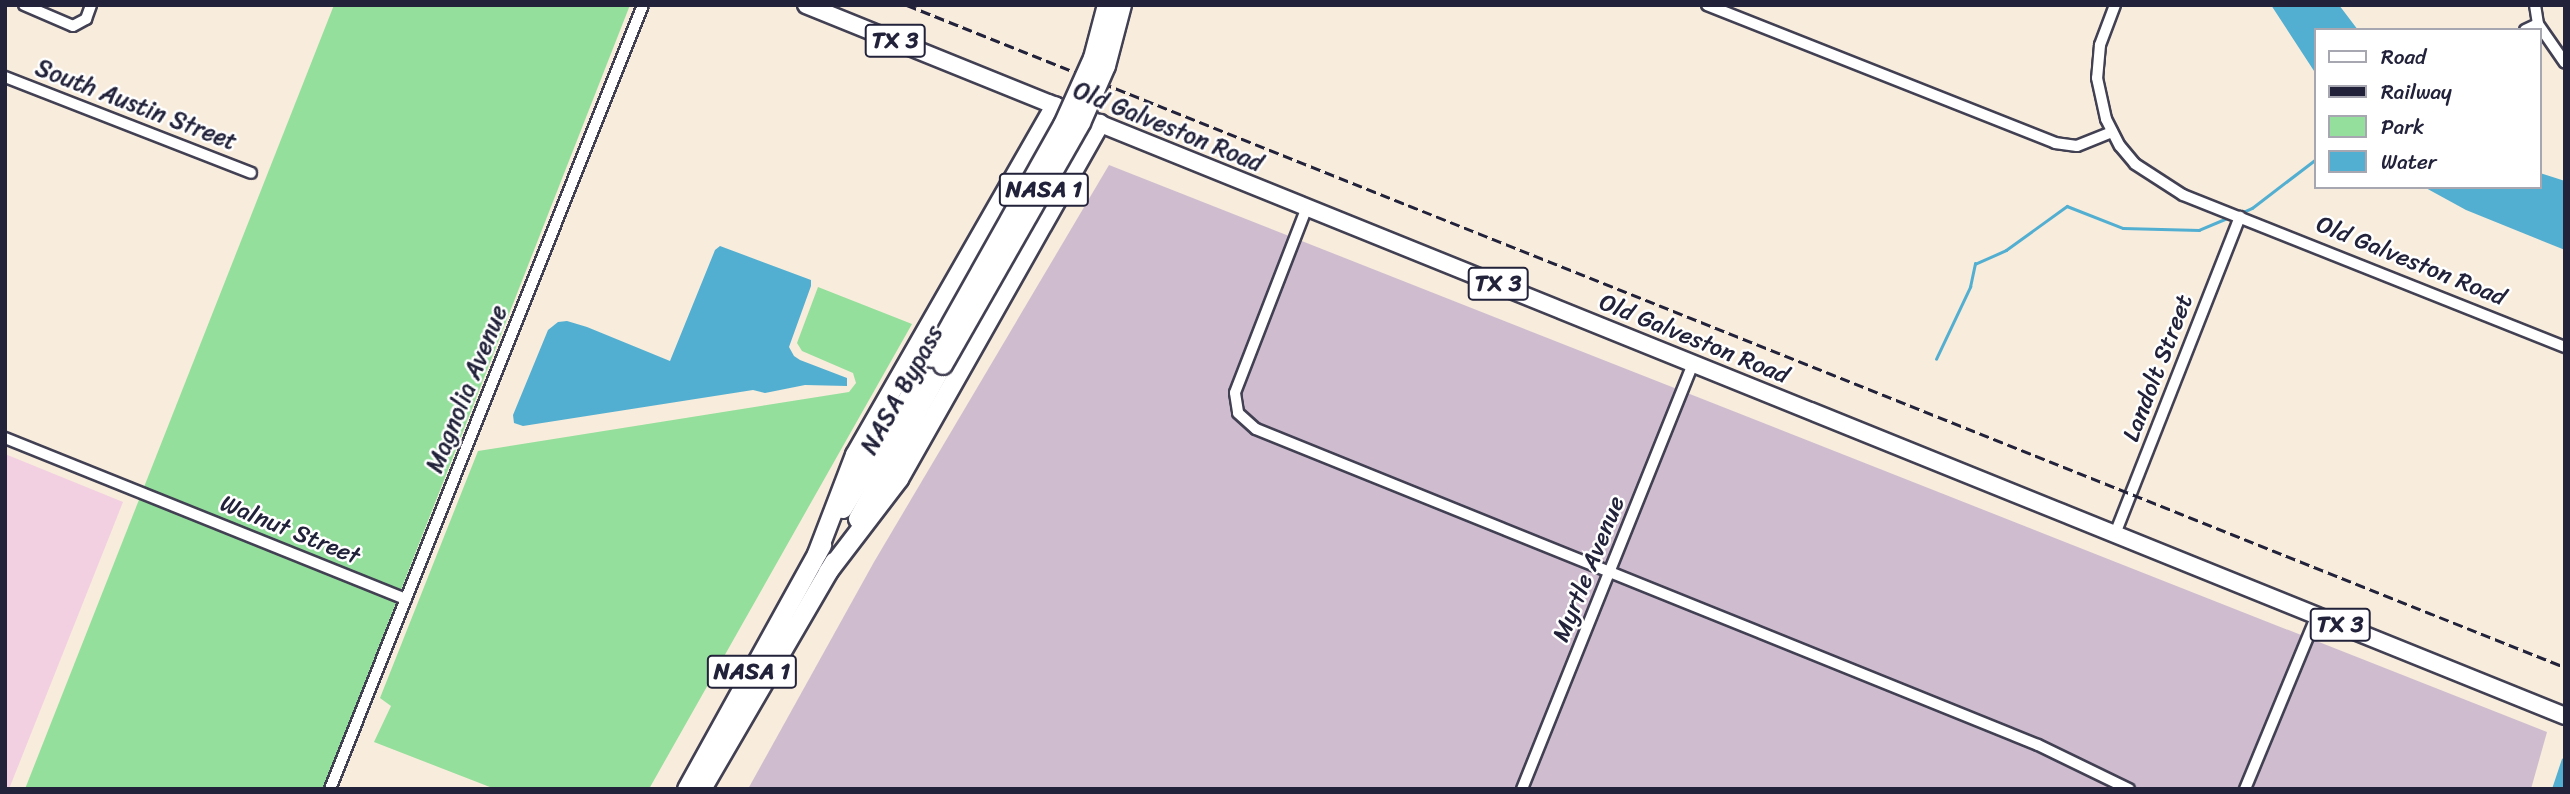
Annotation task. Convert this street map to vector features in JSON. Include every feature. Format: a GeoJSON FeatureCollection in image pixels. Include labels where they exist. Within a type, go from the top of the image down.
{"type":"FeatureCollection","features":[{"type":"Feature","properties":{"kind":"highway","name":"NASA Bypass"},"geometry":{"type":"LineString","coordinates":[[702,789],[828,572],[1063,125],[1093,58],[1107,5]]}},
{"type":"Feature","properties":{"kind":"highway","name":"NASA Bypass"},"geometry":{"type":"LineString","coordinates":[[687,789],[817,554],[938,362],[1081,123],[1105,66],[1122,5]]}},
{"type":"Feature","properties":{"kind":"highway"},"geometry":{"type":"LineString","coordinates":[[817,554],[855,455],[1055,106]]}},
{"type":"Feature","properties":{"kind":"highway"},"geometry":{"type":"LineString","coordinates":[[828,572],[899,479],[1024,263],[1100,124]]}},
{"type":"Feature","properties":{"kind":"highway"},"geometry":{"type":"LineString","coordinates":[[975,243],[993,238],[1006,241],[1024,263]]}},
{"type":"Feature","properties":{"kind":"main road","name":"Old Galveston Road"},"geometry":{"type":"LineString","coordinates":[[806,5],[2565,716]]}},
{"type":"Feature","properties":{"kind":"street"},"geometry":{"type":"LineString","coordinates":[[24,5],[74,26],[86,19],[92,5]]}},
{"type":"Feature","properties":{"kind":"street","name":"Magnolia Avenue"},"geometry":{"type":"LineString","coordinates":[[330,789],[643,5]]}},
{"type":"Feature","properties":{"kind":"street"},"geometry":{"type":"LineString","coordinates":[[1707,5],[2055,143],[2077,146],[2112,132]]}},
{"type":"Feature","properties":{"kind":"street","name":"Old Galveston Road"},"geometry":{"type":"LineString","coordinates":[[2115,5],[2100,46],[2099,95],[2112,132],[2134,164],[2157,181],[2240,217],[2565,347]]}},
{"type":"Feature","properties":{"kind":"street"},"geometry":{"type":"LineString","coordinates":[[2535,5],[2541,28]]}},
{"type":"Feature","properties":{"kind":"street"},"geometry":{"type":"LineString","coordinates":[[2529,28],[2538,24]]}},
{"type":"Feature","properties":{"kind":"street"},"geometry":{"type":"LineString","coordinates":[[2542,30],[2565,63]]}},
{"type":"Feature","properties":{"kind":"street","name":"South Austin Street"},"geometry":{"type":"LineString","coordinates":[[5,77],[251,173]]}},
{"type":"Feature","properties":{"kind":"street"},"geometry":{"type":"LineString","coordinates":[[1307,207],[1235,393],[1238,414],[1256,429],[2038,745],[2129,789]]}},
{"type":"Feature","properties":{"kind":"street","name":"Landolt Street"},"geometry":{"type":"LineString","coordinates":[[2115,534],[2240,217]]}},
{"type":"Feature","properties":{"kind":"street","name":"Myrtle Avenue"},"geometry":{"type":"LineString","coordinates":[[1522,789],[1693,363]]}},
{"type":"Feature","properties":{"kind":"street","name":"Walnut Street"},"geometry":{"type":"LineString","coordinates":[[5,438],[406,599]]}},
{"type":"Feature","properties":{"kind":"street"},"geometry":{"type":"LineString","coordinates":[[2245,789],[2317,615]]}},
{"type":"Feature","properties":{"kind":"shaded area"},"geometry":{"type":"Polygon","coordinates":[[[1109,165],[2547,732],[2531,789],[748,789],[874,562],[1109,165]]]}},
{"type":"Feature","properties":{"kind":"shaded area"},"geometry":{"type":"Polygon","coordinates":[[[5,454],[123,502],[9,789],[5,789],[5,454]]]}},
{"type":"Feature","properties":{"kind":"green space"},"geometry":{"type":"Polygon","coordinates":[[[334,5],[630,5],[323,789],[25,789],[334,5]]]}},
{"type":"Feature","properties":{"kind":"green space"},"geometry":{"type":"Polygon","coordinates":[[[818,287],[912,324],[649,789],[495,789],[374,742],[391,706],[380,698],[478,451],[849,392],[856,383],[853,373],[802,351],[797,343],[818,287]]]}},
{"type":"Feature","properties":{"kind":"water"},"geometry":{"type":"Polygon","coordinates":[[[2271,5],[2339,5],[2356,28],[2314,28],[2314,71],[2271,5]]]}},
{"type":"Feature","properties":{"kind":"water"},"geometry":{"type":"Polygon","coordinates":[[[2542,174],[2565,181],[2565,250],[2466,210],[2428,189],[2542,189],[2542,174]]]}},
{"type":"Feature","properties":{"kind":"water"},"geometry":{"type":"Polygon","coordinates":[[[720,246],[811,280],[789,347],[800,360],[847,378],[847,386],[805,385],[765,393],[753,390],[523,426],[514,423],[513,415],[548,330],[558,322],[567,321],[587,327],[670,361],[715,250],[720,246]]]}},
{"type":"Feature","properties":{"kind":"water"},"geometry":{"type":"Polygon","coordinates":[[[2565,757],[2565,789],[2552,789],[2562,759],[2565,757]]]}},
{"type":"Feature","properties":{"kind":"waterway"},"geometry":{"type":"LineString","coordinates":[[2239,214],[2252,208],[2314,161]]}},
{"type":"Feature","properties":{"kind":"waterway"},"geometry":{"type":"LineString","coordinates":[[1936,359],[1970,287],[1975,264],[2006,250],[2067,206],[2123,228],[2199,230],[2230,217]]}},
{"type":"Feature","properties":{"kind":"railway"},"geometry":{"type":"LineString","coordinates":[[907,5],[2565,667]]}}]}
